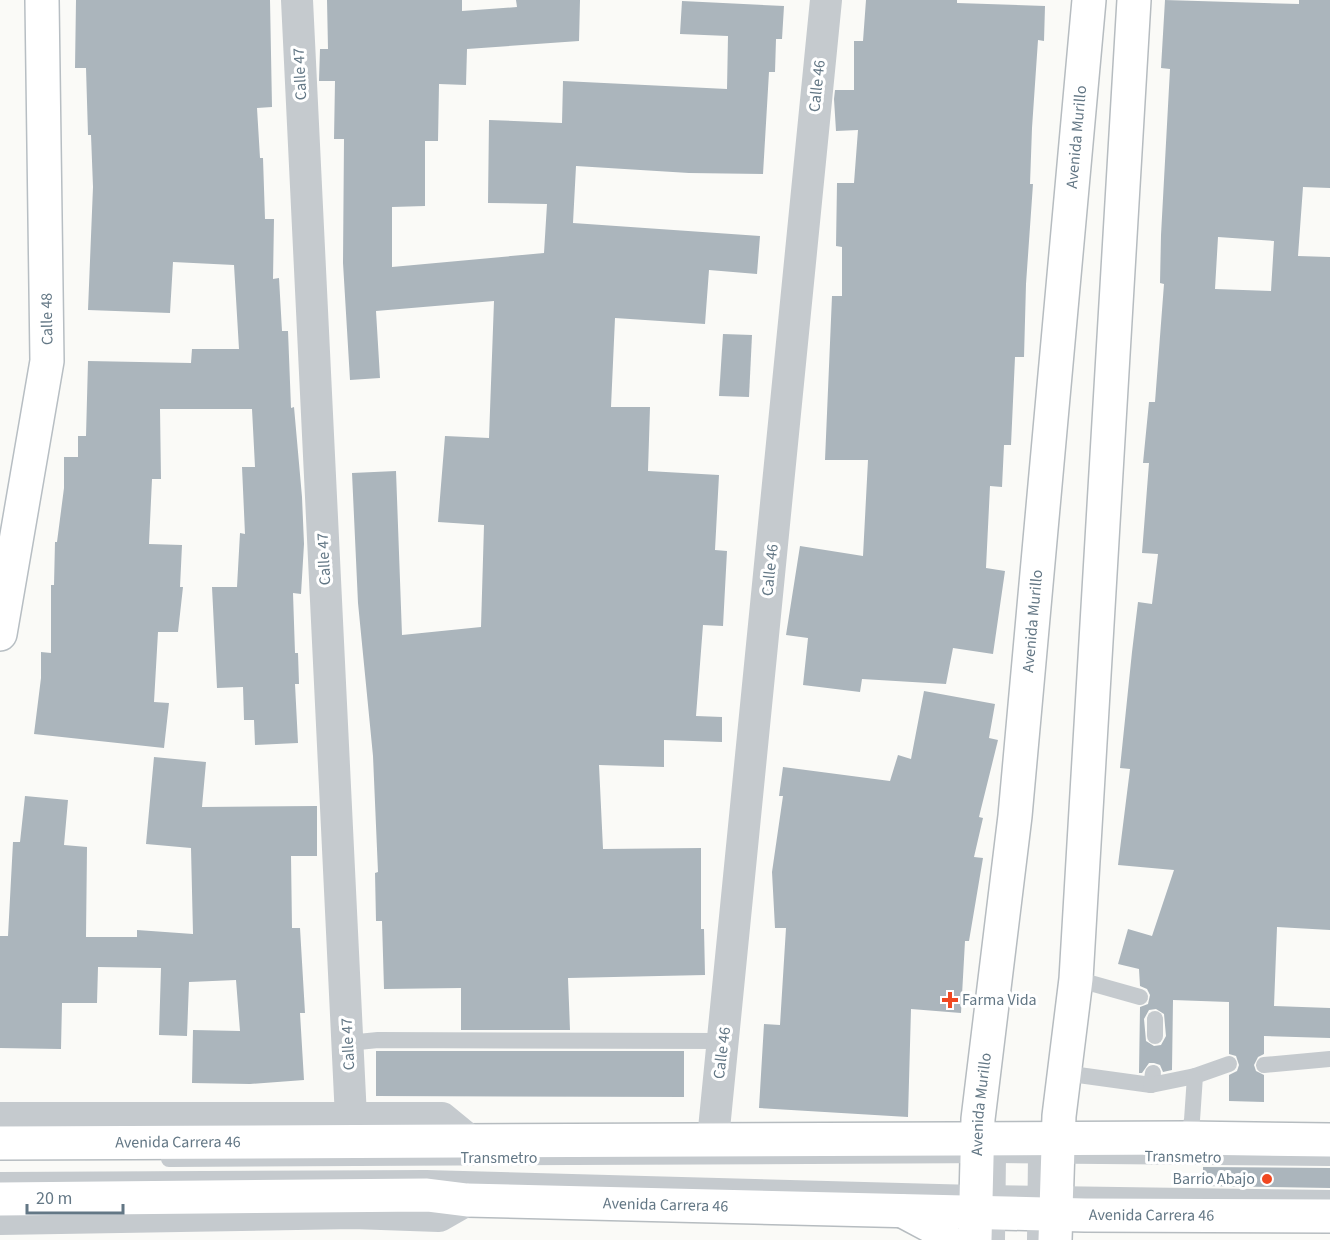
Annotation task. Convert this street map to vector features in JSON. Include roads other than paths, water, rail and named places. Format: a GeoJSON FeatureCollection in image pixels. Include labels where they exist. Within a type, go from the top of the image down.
{"type":"FeatureCollection","features":[{"type":"Feature","properties":{"kind":"main road","name":"Calle 48"},"geometry":{"type":"LineString","coordinates":[[0,634],[3,592],[47,361],[42,0]]}},
{"type":"Feature","properties":{"kind":"main road","name":"Avenida Murillo"},"geometry":{"type":"LineString","coordinates":[[986,1215],[984,1150],[1089,0]]}},
{"type":"Feature","properties":{"kind":"main road"},"geometry":{"type":"LineString","coordinates":[[1045,1216],[1051,1150],[1076,979],[1134,0]]}},
{"type":"Feature","properties":{"kind":"main road","name":"Avenida Carrera 46"},"geometry":{"type":"LineString","coordinates":[[0,1143],[425,1149],[470,1141],[713,1139],[984,1150],[1051,1150],[1187,1138],[1330,1140]]}},
{"type":"Feature","properties":{"kind":"main road","name":"Avenida Carrera 46"},"geometry":{"type":"LineString","coordinates":[[0,1199],[426,1187],[467,1200],[986,1215],[1330,1216]]}},
{"type":"Feature","properties":{"kind":"main road"},"geometry":{"type":"LineString","coordinates":[[903,1211],[933,1227],[947,1240]]}},
{"type":"Feature","properties":{"kind":"street","name":"Calle 47"},"geometry":{"type":"LineString","coordinates":[[297,0],[351,1118]]}},
{"type":"Feature","properties":{"kind":"street","name":"Calle 46"},"geometry":{"type":"LineString","coordinates":[[713,1139],[826,0]]}},
{"type":"Feature","properties":{"kind":"street"},"geometry":{"type":"LineString","coordinates":[[0,1118],[442,1118],[470,1141]]}},
{"type":"Feature","properties":{"kind":"street"},"geometry":{"type":"LineString","coordinates":[[0,1220],[353,1226],[439,1216],[467,1200]]}},
{"type":"Feature","properties":{"kind":"lane"},"geometry":{"type":"LineString","coordinates":[[1076,979],[1140,997]]}},
{"type":"Feature","properties":{"kind":"lane"},"geometry":{"type":"LineString","coordinates":[[348,1043],[378,1040],[724,1041]]}},
{"type":"Feature","properties":{"kind":"lane"},"geometry":{"type":"LineString","coordinates":[[1264,1065],[1330,1059]]}},
{"type":"Feature","properties":{"kind":"lane"},"geometry":{"type":"LineString","coordinates":[[1064,1073],[1152,1079],[1195,1076],[1229,1064]]}},
{"type":"Feature","properties":{"kind":"lane"},"geometry":{"type":"LineString","coordinates":[[1187,1138],[1192,1120],[1195,1076]]}},
{"type":"Feature","properties":{"kind":"lane","name":"Transmetro"},"geometry":{"type":"LineString","coordinates":[[0,1159],[425,1149],[984,1150]]}},
{"type":"Feature","properties":{"kind":"lane","name":"Transmetro"},"geometry":{"type":"LineString","coordinates":[[1051,1150],[1330,1158]]}},
{"type":"Feature","properties":{"kind":"lane","name":"Transmetro"},"geometry":{"type":"LineString","coordinates":[[0,1180],[426,1187],[986,1215]]}},
{"type":"Feature","properties":{"kind":"lane"},"geometry":{"type":"LineString","coordinates":[[1045,1216],[1330,1198]]}},
{"type":"Feature","properties":{"kind":"place","name":"Farma Vida"},"geometry":{"type":"Point","coordinates":[950,1000]}},
{"type":"Feature","properties":{"kind":"place","name":"Barrio Abajo"},"geometry":{"type":"Point","coordinates":[1267,1179]}}]}
